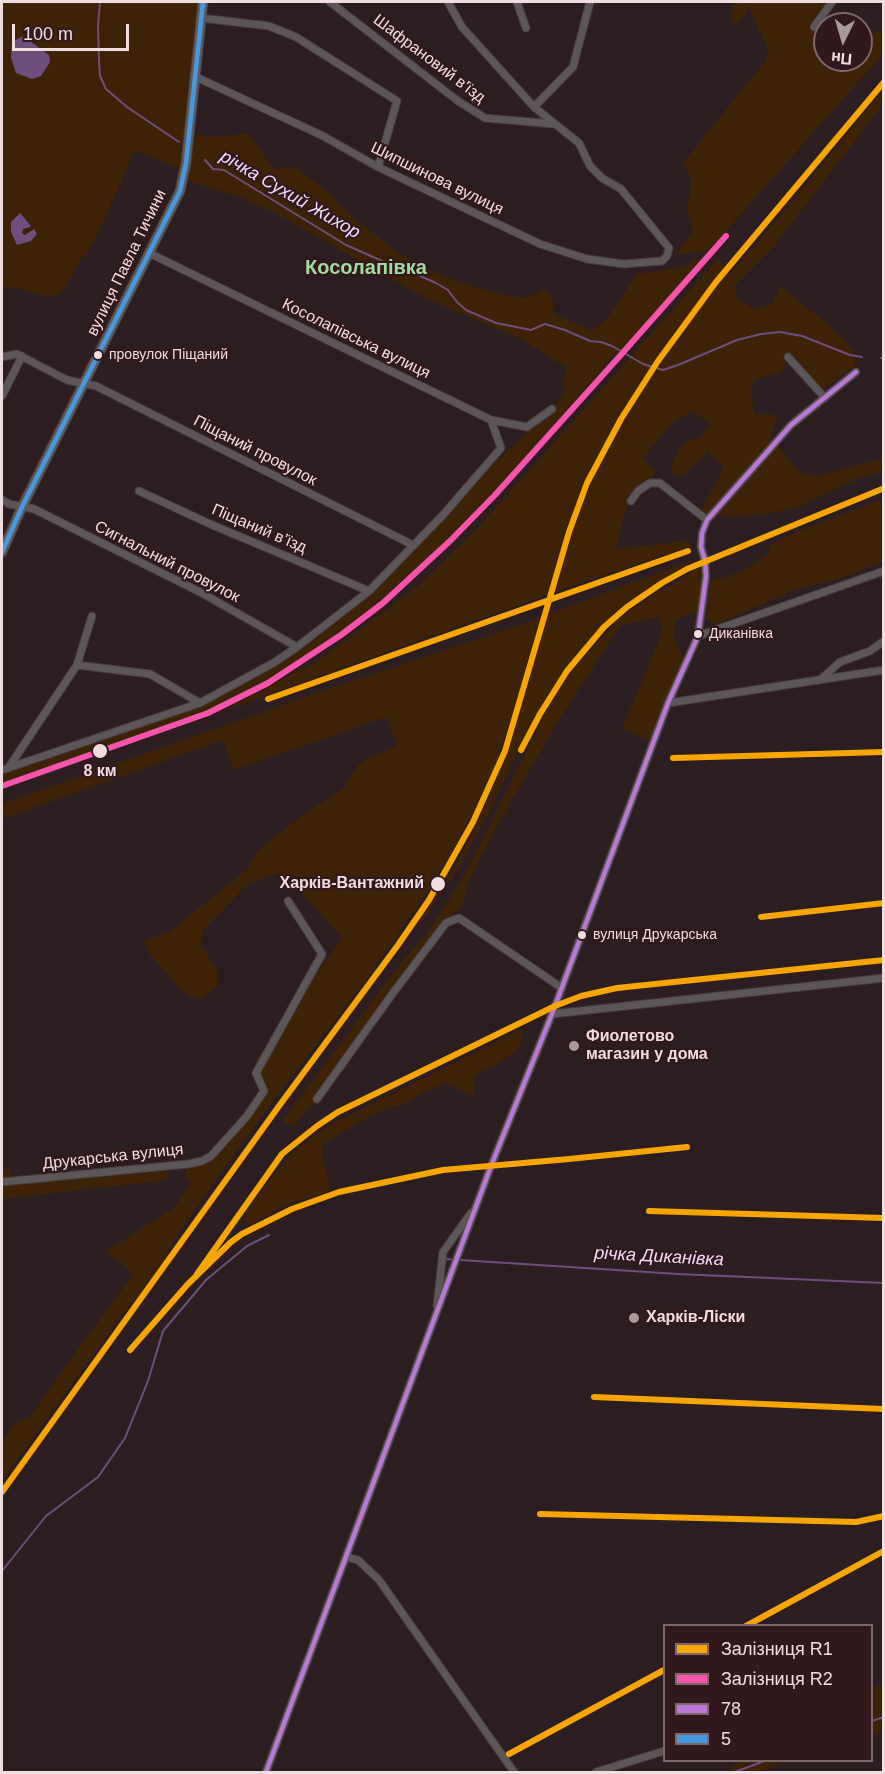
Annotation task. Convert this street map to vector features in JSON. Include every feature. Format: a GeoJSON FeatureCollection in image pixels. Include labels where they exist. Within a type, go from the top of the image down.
{"type":"FeatureCollection","features":[{"type":"Feature","properties":{"kind":"main road","name":"вулиця Павла Тичини"},"geometry":{"type":"LineString","coordinates":[[2,552],[22,507],[180,191],[186,164],[203,2]]}},
{"type":"Feature","properties":{"kind":"street","name":"Шафрановий в'їзд"},"geometry":{"type":"LineString","coordinates":[[330,2],[458,101],[485,118],[554,124]]}},
{"type":"Feature","properties":{"kind":"street"},"geometry":{"type":"LineString","coordinates":[[448,2],[462,27],[534,108],[554,124]]}},
{"type":"Feature","properties":{"kind":"street"},"geometry":{"type":"LineString","coordinates":[[517,2],[526,28]]}},
{"type":"Feature","properties":{"kind":"street"},"geometry":{"type":"LineString","coordinates":[[534,108],[573,67],[590,2]]}},
{"type":"Feature","properties":{"kind":"street"},"geometry":{"type":"LineString","coordinates":[[201,18],[269,26],[296,36],[397,101],[378,167]]}},
{"type":"Feature","properties":{"kind":"street","name":"Шипшинова вулиця"},"geometry":{"type":"LineString","coordinates":[[196,77],[323,136],[378,167],[540,244],[587,259],[624,264],[662,261],[667,256],[669,248],[621,189],[602,178],[590,166],[579,144],[554,124]]}},
{"type":"Feature","properties":{"kind":"street","name":"Косолапівська вулиця"},"geometry":{"type":"LineString","coordinates":[[149,253],[491,420],[527,427],[552,409]]}},
{"type":"Feature","properties":{"kind":"street"},"geometry":{"type":"LineString","coordinates":[[2,357],[17,354],[22,356],[2,396]]}},
{"type":"Feature","properties":{"kind":"street","name":"Піщаний провулок"},"geometry":{"type":"LineString","coordinates":[[22,356],[67,380],[96,387],[413,545]]}},
{"type":"Feature","properties":{"kind":"street"},"geometry":{"type":"LineString","coordinates":[[788,357],[825,398]]}},
{"type":"Feature","properties":{"kind":"street"},"geometry":{"type":"LineString","coordinates":[[266,1773],[476,1206],[562,988],[668,703],[698,636],[706,576],[701,547],[702,533],[708,520],[791,425],[856,372]]}},
{"type":"Feature","properties":{"kind":"street"},"geometry":{"type":"LineString","coordinates":[[5,769],[200,703],[275,662],[297,647],[369,591],[443,515],[501,448],[491,420]]}},
{"type":"Feature","properties":{"kind":"street"},"geometry":{"type":"LineString","coordinates":[[631,501],[638,491],[650,483],[660,483],[708,520]]}},
{"type":"Feature","properties":{"kind":"street","name":"Піщаний в’їзд"},"geometry":{"type":"LineString","coordinates":[[139,491],[210,524],[369,591]]}},
{"type":"Feature","properties":{"kind":"street","name":"Сигнальний провулок"},"geometry":{"type":"LineString","coordinates":[[2,500],[9,504],[34,509],[200,592],[297,647]]}},
{"type":"Feature","properties":{"kind":"street"},"geometry":{"type":"LineString","coordinates":[[698,636],[884,571]]}},
{"type":"Feature","properties":{"kind":"street"},"geometry":{"type":"LineString","coordinates":[[5,769],[77,665],[92,616]]}},
{"type":"Feature","properties":{"kind":"street"},"geometry":{"type":"LineString","coordinates":[[818,681],[840,662],[870,651],[884,641]]}},
{"type":"Feature","properties":{"kind":"street"},"geometry":{"type":"LineString","coordinates":[[77,665],[150,674],[200,703]]}},
{"type":"Feature","properties":{"kind":"street"},"geometry":{"type":"LineString","coordinates":[[668,703],[884,670]]}},
{"type":"Feature","properties":{"kind":"street","name":"Друкарська вулиця"},"geometry":{"type":"LineString","coordinates":[[2,1182],[188,1164],[212,1156],[248,1116],[264,1091],[256,1073],[322,954],[288,901]]}},
{"type":"Feature","properties":{"kind":"street"},"geometry":{"type":"LineString","coordinates":[[317,1100],[446,922],[459,918],[562,988]]}},
{"type":"Feature","properties":{"kind":"street"},"geometry":{"type":"LineString","coordinates":[[552,1014],[884,978]]}},
{"type":"Feature","properties":{"kind":"street"},"geometry":{"type":"LineString","coordinates":[[436,1314],[443,1252],[476,1206]]}},
{"type":"Feature","properties":{"kind":"street"},"geometry":{"type":"LineString","coordinates":[[347,1557],[358,1560],[379,1580],[514,1773]]}},
{"type":"Feature","properties":{"kind":"street"},"geometry":{"type":"LineString","coordinates":[[596,1773],[663,1751]]}},
{"type":"Feature","properties":{"kind":"shaded area"},"geometry":{"type":"Polygon","coordinates":[[[2,2],[203,2],[192,137],[196,135],[223,137],[248,133],[274,169],[296,167],[331,195],[350,215],[397,252],[440,275],[508,296],[528,298],[544,289],[552,299],[554,314],[592,331],[607,319],[637,274],[683,267],[708,254],[629,343],[613,357],[503,483],[441,546],[350,626],[273,678],[201,714],[2,784],[2,770],[198,702],[297,647],[369,591],[500,458],[552,409],[563,395],[567,368],[522,339],[429,300],[283,217],[240,197],[182,179],[183,171],[135,150],[94,242],[84,258],[82,256],[65,289],[56,296],[44,296],[14,287],[2,288],[2,2]]]}},
{"type":"Feature","properties":{"kind":"shaded area"},"geometry":{"type":"Polygon","coordinates":[[[734,2],[832,2],[825,12],[813,12],[813,72],[867,72],[711,248],[702,253],[676,254],[692,232],[692,223],[686,208],[691,177],[683,163],[766,60],[768,48],[751,13],[751,6],[736,26],[731,19],[734,2]]]}},
{"type":"Feature","properties":{"kind":"shaded area"},"geometry":{"type":"Polygon","coordinates":[[[883,26],[883,54],[873,65],[873,34],[883,26]]]}},
{"type":"Feature","properties":{"kind":"shaded area"},"geometry":{"type":"Polygon","coordinates":[[[23,36],[49,55],[50,62],[41,76],[32,79],[16,73],[11,58],[12,42],[23,36]]]}},
{"type":"Feature","properties":{"kind":"shaded area"},"geometry":{"type":"Polygon","coordinates":[[[883,90],[883,104],[775,245],[733,287],[739,299],[754,309],[772,304],[781,286],[837,332],[856,354],[854,367],[822,390],[787,357],[782,373],[762,377],[752,384],[755,414],[777,415],[770,440],[800,472],[818,476],[883,458],[883,471],[850,482],[799,507],[762,515],[730,517],[701,511],[724,467],[708,451],[686,474],[675,476],[671,466],[682,444],[701,437],[710,424],[692,411],[673,423],[643,458],[656,472],[626,508],[616,549],[685,541],[694,545],[569,587],[223,711],[319,660],[417,587],[474,532],[719,258],[728,276],[883,90]]]}},
{"type":"Feature","properties":{"kind":"shaded area"},"geometry":{"type":"Polygon","coordinates":[[[20,213],[31,226],[23,229],[22,233],[25,235],[34,229],[37,234],[31,241],[17,245],[11,232],[11,222],[20,213]]]}},
{"type":"Feature","properties":{"kind":"shaded area"},"geometry":{"type":"Polygon","coordinates":[[[883,499],[883,562],[841,578],[795,590],[720,623],[713,623],[706,619],[711,581],[741,572],[767,555],[770,545],[801,530],[883,499]]]}},
{"type":"Feature","properties":{"kind":"shaded area"},"geometry":{"type":"Polygon","coordinates":[[[693,560],[613,615],[590,638],[527,731],[462,863],[422,923],[419,922],[459,860],[488,800],[516,729],[508,728],[494,770],[477,806],[429,889],[367,979],[276,1097],[210,1188],[167,1251],[169,1255],[133,1304],[131,1303],[2,1481],[2,1442],[14,1424],[31,1416],[134,1274],[106,1251],[174,1208],[191,1183],[185,1174],[188,1164],[211,1156],[264,1091],[257,1058],[342,938],[297,887],[278,873],[247,885],[203,930],[200,945],[217,969],[217,986],[202,999],[188,996],[151,956],[144,941],[171,931],[251,866],[248,865],[259,849],[303,815],[343,789],[358,765],[398,746],[386,717],[234,770],[223,740],[2,819],[2,804],[328,689],[523,624],[693,560]]]}},
{"type":"Feature","properties":{"kind":"shaded area"},"geometry":{"type":"Polygon","coordinates":[[[700,568],[703,571],[698,612],[676,620],[673,635],[685,664],[654,743],[622,729],[662,633],[659,617],[621,625],[567,707],[511,801],[469,880],[463,903],[446,922],[317,1100],[294,1126],[282,1122],[400,964],[425,936],[448,901],[472,861],[550,704],[569,674],[618,620],[653,595],[700,568]]]}},
{"type":"Feature","properties":{"kind":"shaded area"},"geometry":{"type":"Polygon","coordinates":[[[523,1029],[521,1044],[515,1051],[476,1075],[473,1087],[475,1098],[445,1083],[403,1105],[387,1108],[361,1121],[322,1145],[330,1190],[322,1195],[291,1202],[250,1225],[245,1219],[248,1206],[292,1154],[316,1134],[523,1029]]]}},
{"type":"Feature","properties":{"kind":"shaded area"},"geometry":{"type":"Polygon","coordinates":[[[2,1169],[9,1169],[15,1184],[170,1171],[166,1180],[2,1199],[2,1169]]]}},
{"type":"Feature","properties":{"kind":"shaded area"},"geometry":{"type":"Polygon","coordinates":[[[883,1683],[883,1732],[873,1736],[873,1688],[883,1683]]]}},
{"type":"Feature","properties":{"kind":"shaded area"},"geometry":{"type":"Polygon","coordinates":[[[737,1762],[787,1762],[763,1772],[729,1772],[737,1762]]]}},
{"type":"Feature","properties":{"kind":"waterway","name":"річка Сухий Жихор"},"geometry":{"type":"LineString","coordinates":[[100,2],[99,62],[100,76],[106,89],[127,107],[179,142]]}},
{"type":"Feature","properties":{"kind":"waterway","name":"річка Сухий Жихор"},"geometry":{"type":"LineString","coordinates":[[205,160],[213,169],[224,170],[346,245],[436,283],[448,290],[466,310],[496,323],[531,330],[545,324],[590,341],[612,346],[643,364],[663,370],[737,340],[780,332],[802,336],[850,355],[862,357]]}},
{"type":"Feature","properties":{"kind":"waterway","name":"річка Диканівка"},"geometry":{"type":"LineString","coordinates":[[2,1571],[46,1516],[98,1477],[125,1438],[148,1381],[163,1331],[206,1280],[247,1246],[269,1235]]}},
{"type":"Feature","properties":{"kind":"waterway","name":"річка Диканівка"},"geometry":{"type":"LineString","coordinates":[[445,1259],[678,1274],[884,1283]]}},
{"type":"Feature","properties":{"kind":"waterway"},"geometry":{"type":"LineString","coordinates":[[873,1721],[884,1717]]}},
{"type":"Feature","properties":{"kind":"waterway"},"geometry":{"type":"LineString","coordinates":[[735,1772],[762,1762]]}},
{"type":"Feature","properties":{"kind":"rail line","name":"R1"},"geometry":{"type":"LineString","coordinates":[[2,1492],[429,900],[473,822],[505,751],[569,532],[587,483],[621,419],[658,361],[716,282],[884,82]]}},
{"type":"Feature","properties":{"kind":"rail line","name":"R2"},"geometry":{"type":"LineString","coordinates":[[2,786],[208,713],[268,683],[341,635],[383,603],[450,541],[495,495],[726,236]]}},
{"type":"Feature","properties":{"kind":"rail line","name":"R1"},"geometry":{"type":"LineString","coordinates":[[521,750],[567,671],[604,627],[627,607],[687,569],[882,489]]}},
{"type":"Feature","properties":{"kind":"rail line","name":"R1"},"geometry":{"type":"LineString","coordinates":[[268,699],[688,551]]}},
{"type":"Feature","properties":{"kind":"rail line","name":"R1"},"geometry":{"type":"LineString","coordinates":[[673,758],[884,752]]}},
{"type":"Feature","properties":{"kind":"rail line","name":"R1"},"geometry":{"type":"LineString","coordinates":[[761,917],[884,903]]}},
{"type":"Feature","properties":{"kind":"rail line","name":"R1"},"geometry":{"type":"LineString","coordinates":[[197,1274],[282,1154],[317,1126],[338,1112],[555,1006],[581,996],[617,988],[884,960]]}},
{"type":"Feature","properties":{"kind":"rail line","name":"R1"},"geometry":{"type":"LineString","coordinates":[[130,1350],[188,1284],[231,1242],[242,1234],[292,1209],[339,1192],[443,1170],[687,1147]]}},
{"type":"Feature","properties":{"kind":"rail line","name":"R1"},"geometry":{"type":"LineString","coordinates":[[649,1211],[884,1218]]}},
{"type":"Feature","properties":{"kind":"rail line","name":"R1"},"geometry":{"type":"LineString","coordinates":[[594,1397],[884,1409]]}},
{"type":"Feature","properties":{"kind":"rail line","name":"R1"},"geometry":{"type":"LineString","coordinates":[[540,1514],[856,1522],[884,1516]]}},
{"type":"Feature","properties":{"kind":"rail line","name":"R1"},"geometry":{"type":"LineString","coordinates":[[750,1624],[884,1551]]}},
{"type":"Feature","properties":{"kind":"rail line","name":"R1"},"geometry":{"type":"LineString","coordinates":[[509,1754],[663,1671]]}},
{"type":"Feature","properties":{"kind":"transit line","name":"5"},"geometry":{"type":"LineString","coordinates":[[2,552],[22,507],[180,191],[186,163],[203,2]]}},
{"type":"Feature","properties":{"kind":"transit line","name":"78"},"geometry":{"type":"LineString","coordinates":[[266,1772],[491,1166],[552,1014],[668,703],[698,636],[706,576],[701,547],[702,533],[707,520],[791,425],[856,372]]}},
{"type":"Feature","properties":{"kind":"place","name":"провулок Піщаний"},"geometry":{"type":"Point","coordinates":[98,355]}},
{"type":"Feature","properties":{"kind":"place","name":"Диканівка"},"geometry":{"type":"Point","coordinates":[698,634]}},
{"type":"Feature","properties":{"kind":"place","name":"8 км"},"geometry":{"type":"Point","coordinates":[100,751]}},
{"type":"Feature","properties":{"kind":"place","name":"Харків-Вантажний"},"geometry":{"type":"Point","coordinates":[438,884]}},
{"type":"Feature","properties":{"kind":"place","name":"вулиця Друкарська"},"geometry":{"type":"Point","coordinates":[582,935]}},
{"type":"Feature","properties":{"kind":"place","name":"Фиолетово магазин у дома"},"geometry":{"type":"Point","coordinates":[574,1046]}},
{"type":"Feature","properties":{"kind":"place","name":"Харків-Ліски"},"geometry":{"type":"Point","coordinates":[634,1318]}},
{"type":"Feature","properties":{"kind":"district","name":"Косолапівка"},"geometry":{"type":"Point","coordinates":[366,268]}}]}
